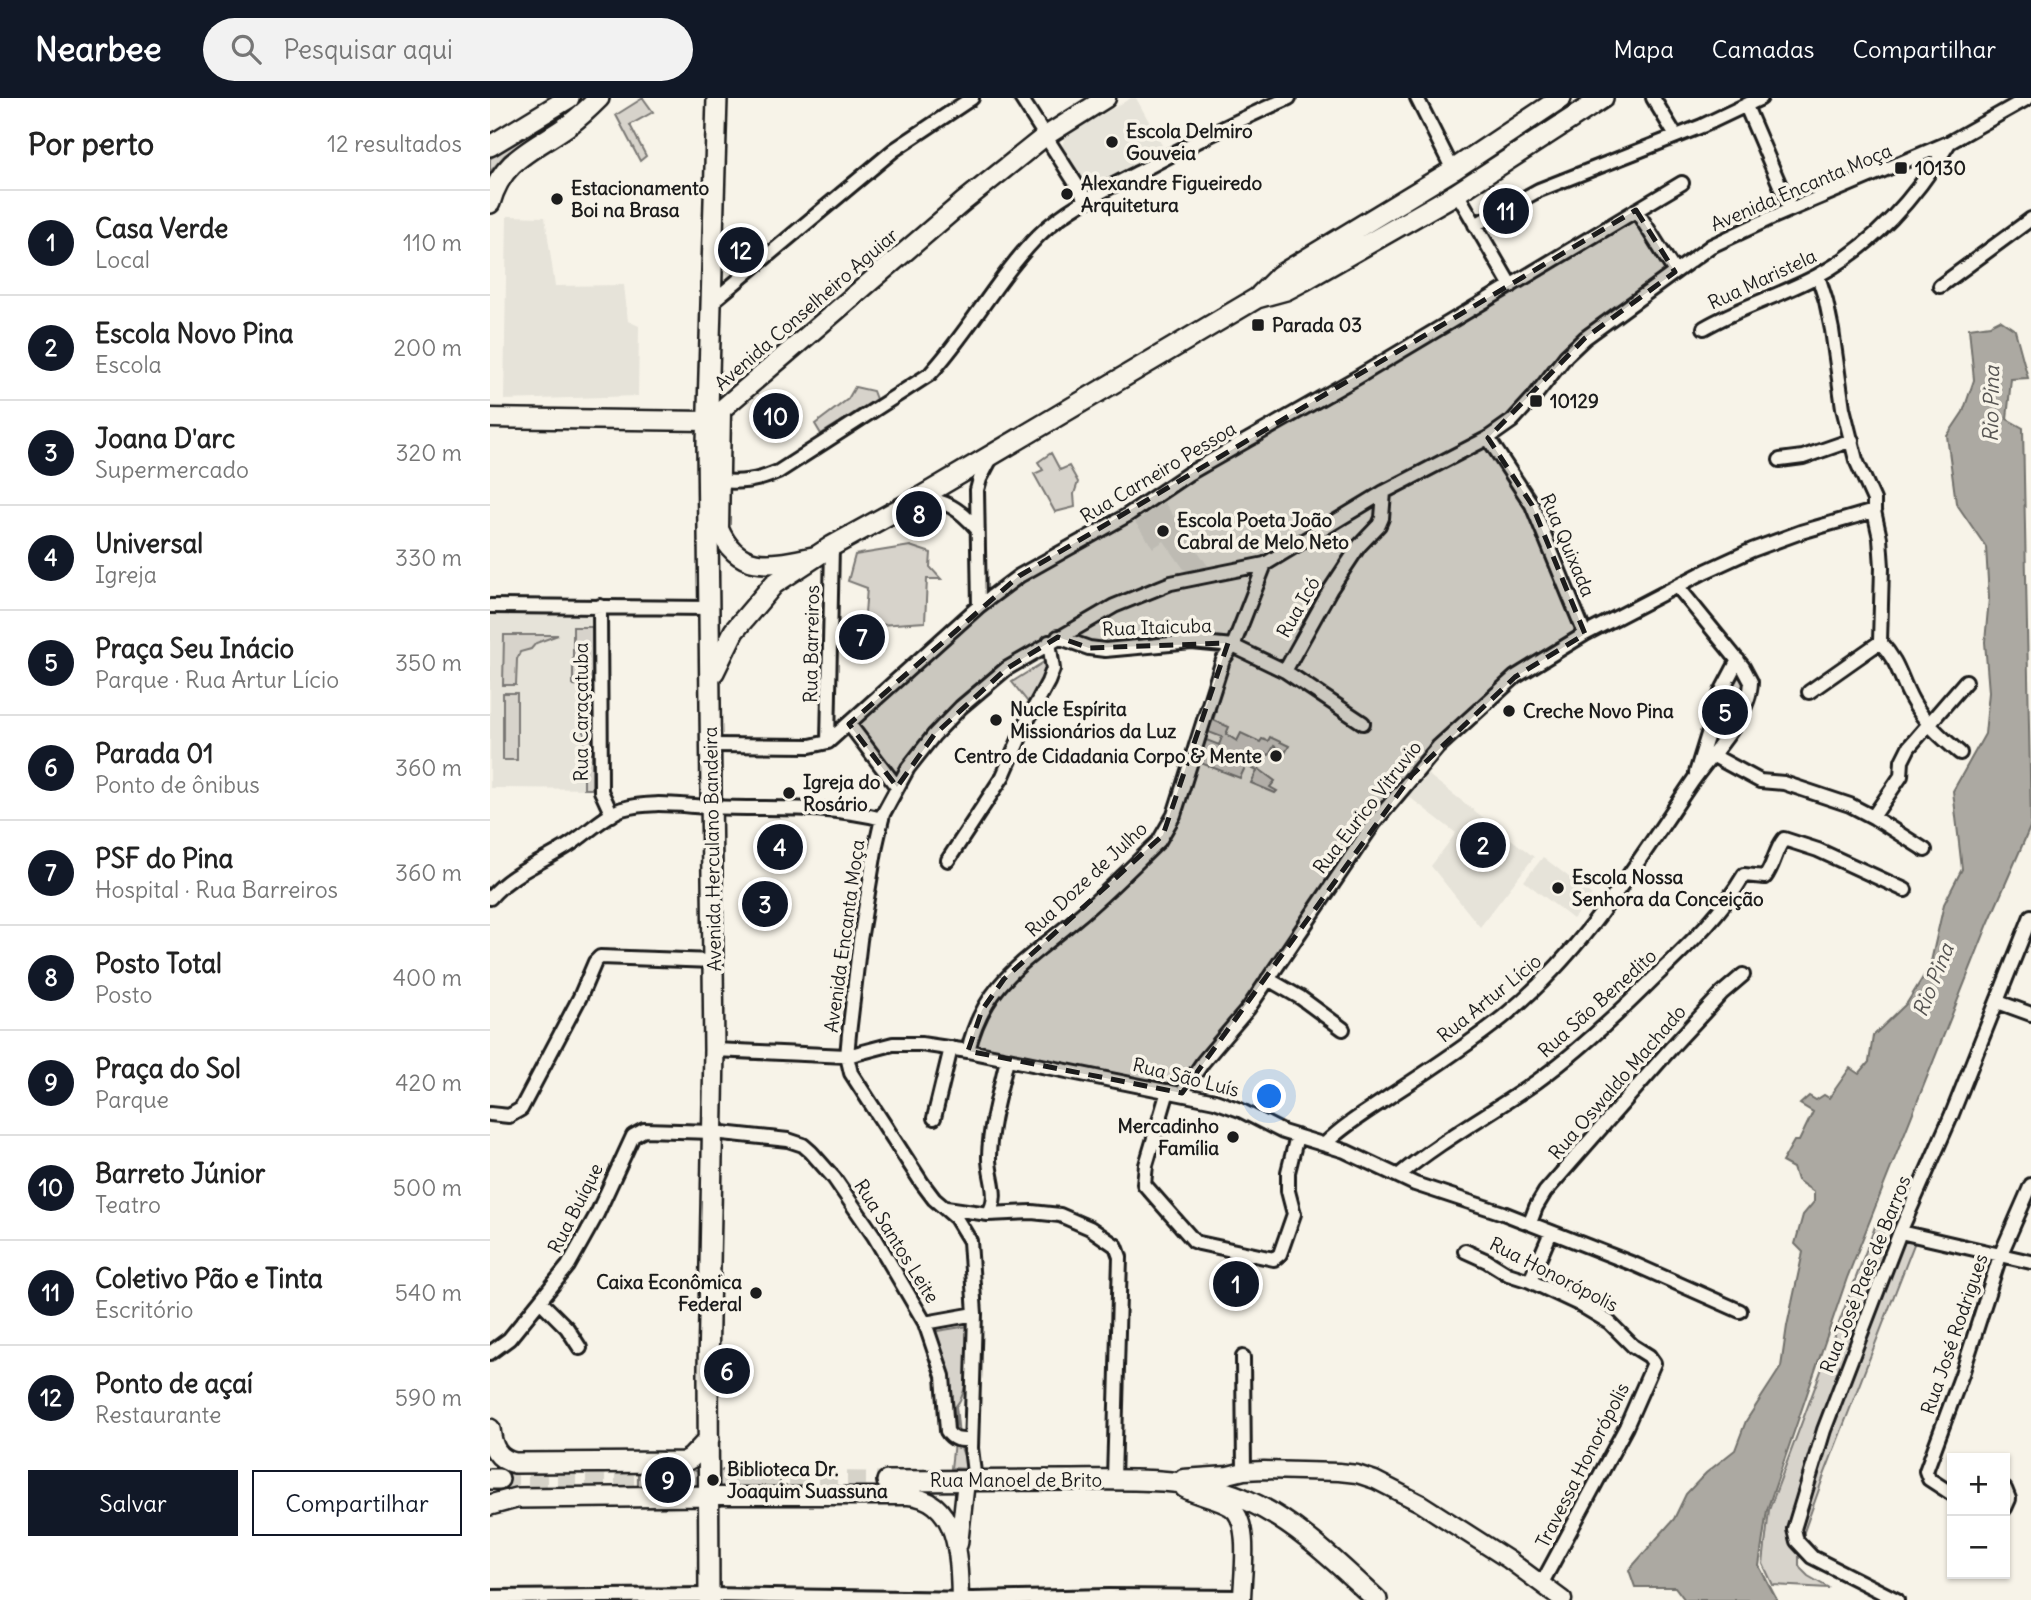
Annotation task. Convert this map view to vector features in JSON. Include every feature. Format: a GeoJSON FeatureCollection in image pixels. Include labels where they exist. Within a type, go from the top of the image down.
{"type":"FeatureCollection","features":[{"type":"Feature","properties":{"kind":"main road"},"geometry":{"type":"LineString","coordinates":[[490,146],[569,98]]}},
{"type":"Feature","properties":{"kind":"main road"},"geometry":{"type":"LineString","coordinates":[[490,203],[498,182],[511,164],[572,123],[599,98]]}},
{"type":"Feature","properties":{"kind":"main road","name":"Avenida Herculano Bandeira"},"geometry":{"type":"LineString","coordinates":[[717,98],[712,302],[719,529],[734,553],[746,561],[779,563],[825,551]]}},
{"type":"Feature","properties":{"kind":"main road","name":"Avenida Conselheiro Aguiar"},"geometry":{"type":"LineString","coordinates":[[714,416],[922,237],[1044,137],[1106,98]]}},
{"type":"Feature","properties":{"kind":"main road"},"geometry":{"type":"LineString","coordinates":[[710,687],[715,665],[734,631],[774,584],[825,551],[1257,298],[1280,275],[1453,170],[1561,98]]}},
{"type":"Feature","properties":{"kind":"main road"},"geometry":{"type":"LineString","coordinates":[[1257,298],[1286,290],[1457,193],[1603,98]]}},
{"type":"Feature","properties":{"kind":"main road"},"geometry":{"type":"LineString","coordinates":[[490,418],[714,416]]}},
{"type":"Feature","properties":{"kind":"main road","name":"Avenida Herculano Bandeira"},"geometry":{"type":"LineString","coordinates":[[709,1597],[715,1050],[709,608],[703,564],[714,416]]}},
{"type":"Feature","properties":{"kind":"main road"},"geometry":{"type":"LineString","coordinates":[[490,1429],[496,1452],[506,1461],[515,1464],[684,1462],[709,1439]]}},
{"type":"Feature","properties":{"kind":"main road","name":"Rua Manoel de Brito"},"geometry":{"type":"LineString","coordinates":[[887,1481],[1114,1480],[1196,1486],[1243,1499],[1279,1517],[1343,1568],[1377,1600]]}},
{"type":"Feature","properties":{"kind":"main road"},"geometry":{"type":"LineString","coordinates":[[490,1505],[516,1498],[709,1496]]}},
{"type":"Feature","properties":{"kind":"street"},"geometry":{"type":"LineString","coordinates":[[712,302],[894,150],[972,98]]}},
{"type":"Feature","properties":{"kind":"street"},"geometry":{"type":"LineString","coordinates":[[1021,98],[1087,201]]}},
{"type":"Feature","properties":{"kind":"street"},"geometry":{"type":"LineString","coordinates":[[719,481],[757,481],[778,472],[930,374],[1038,236],[1062,217],[1272,101],[1289,98]]}},
{"type":"Feature","properties":{"kind":"street"},"geometry":{"type":"LineString","coordinates":[[1417,98],[1453,170]]}},
{"type":"Feature","properties":{"kind":"street"},"geometry":{"type":"LineString","coordinates":[[1654,98],[1676,136]]}},
{"type":"Feature","properties":{"kind":"street"},"geometry":{"type":"LineString","coordinates":[[1475,225],[1539,190],[1676,136],[1761,98]]}},
{"type":"Feature","properties":{"kind":"street","name":"Avenida Encanta Moça"},"geometry":{"type":"LineString","coordinates":[[847,1056],[858,952],[882,819],[897,787],[922,750],[961,707],[1006,668],[1114,606],[1171,583],[1265,564],[1384,492],[1489,438],[1511,421],[1566,356],[1585,338],[1711,246],[1790,209],[1950,142],[2028,98]]}},
{"type":"Feature","properties":{"kind":"street"},"geometry":{"type":"LineString","coordinates":[[1746,106],[1790,209]]}},
{"type":"Feature","properties":{"kind":"street","name":"Rua Maristela"},"geometry":{"type":"LineString","coordinates":[[1704,328],[1728,314],[1818,276],[1877,234],[1918,189],[1950,142]]}},
{"type":"Feature","properties":{"kind":"street","name":"Rua Carneiro Pessoa"},"geometry":{"type":"LineString","coordinates":[[828,742],[998,590],[1046,559],[1126,516],[1188,474],[1358,377],[1682,183]]}},
{"type":"Feature","properties":{"kind":"street"},"geometry":{"type":"LineString","coordinates":[[1457,193],[1511,286]]}},
{"type":"Feature","properties":{"kind":"street"},"geometry":{"type":"LineString","coordinates":[[1636,211],[1675,272]]}},
{"type":"Feature","properties":{"kind":"street"},"geometry":{"type":"LineString","coordinates":[[1940,286],[2031,219]]}},
{"type":"Feature","properties":{"kind":"street"},"geometry":{"type":"LineString","coordinates":[[1818,276],[1826,301],[1843,408],[1856,460],[1874,500],[1881,548],[1880,642],[1897,662],[1911,699],[1928,723],[1960,753]]}},
{"type":"Feature","properties":{"kind":"street","name":"Rua Quixada"},"geometry":{"type":"LineString","coordinates":[[1489,438],[1532,505],[1585,634]]}},
{"type":"Feature","properties":{"kind":"street"},"geometry":{"type":"LineString","coordinates":[[1780,460],[1803,457],[1852,440]]}},
{"type":"Feature","properties":{"kind":"street"},"geometry":{"type":"LineString","coordinates":[[979,606],[976,528],[978,484],[993,455]]}},
{"type":"Feature","properties":{"kind":"street","name":"Rua Icó"},"geometry":{"type":"LineString","coordinates":[[1285,671],[1330,590],[1359,546],[1379,525],[1384,492]]}},
{"type":"Feature","properties":{"kind":"street"},"geometry":{"type":"LineString","coordinates":[[919,498],[949,504],[964,514],[976,528]]}},
{"type":"Feature","properties":{"kind":"street","name":"Rua Eurico Vitruvio"},"geometry":{"type":"LineString","coordinates":[[1182,1093],[1203,1062],[1248,1009],[1374,823],[1438,747],[1515,677],[1585,634],[1752,550],[1801,532],[1874,511]]}},
{"type":"Feature","properties":{"kind":"street","name":"Rua Barreiros"},"geometry":{"type":"LineString","coordinates":[[825,551],[828,742]]}},
{"type":"Feature","properties":{"kind":"street","name":"Rua Doze de Julho"},"geometry":{"type":"LineString","coordinates":[[968,1051],[982,1010],[1004,979],[1087,910],[1163,835],[1171,822],[1223,660],[1233,646],[1265,564]]}},
{"type":"Feature","properties":{"kind":"street","name":"Rua Artur Lício"},"geometry":{"type":"LineString","coordinates":[[1325,1144],[1349,1123],[1443,1061],[1500,1019],[1556,969],[1596,920],[1740,716],[1751,687],[1749,677],[1678,587]]}},
{"type":"Feature","properties":{"kind":"street"},"geometry":{"type":"LineString","coordinates":[[490,606],[709,608]]}},
{"type":"Feature","properties":{"kind":"street","name":"Rua Caraçatuba"},"geometry":{"type":"LineString","coordinates":[[600,606],[601,791],[612,815]]}},
{"type":"Feature","properties":{"kind":"street"},"geometry":{"type":"LineString","coordinates":[[948,860],[1003,776],[1053,669],[1054,640]]}},
{"type":"Feature","properties":{"kind":"street","name":"Rua Itaicuba"},"geometry":{"type":"LineString","coordinates":[[1054,640],[1105,650],[1192,642],[1233,646],[1285,671],[1363,723]]}},
{"type":"Feature","properties":{"kind":"street"},"geometry":{"type":"LineString","coordinates":[[1809,692],[1880,642]]}},
{"type":"Feature","properties":{"kind":"street","name":"Rua Artur Lício"},"geometry":{"type":"LineString","coordinates":[[1694,780],[1721,692],[1738,660]]}},
{"type":"Feature","properties":{"kind":"street"},"geometry":{"type":"LineString","coordinates":[[1873,817],[1901,776],[1902,761],[1909,747],[1966,681]]}},
{"type":"Feature","properties":{"kind":"street"},"geometry":{"type":"LineString","coordinates":[[849,724],[897,787]]}},
{"type":"Feature","properties":{"kind":"street"},"geometry":{"type":"LineString","coordinates":[[1706,738],[1720,744]]}},
{"type":"Feature","properties":{"kind":"street"},"geometry":{"type":"LineString","coordinates":[[711,745],[810,746],[828,742]]}},
{"type":"Feature","properties":{"kind":"street"},"geometry":{"type":"LineString","coordinates":[[1712,755],[1760,781],[1777,781],[1850,805],[1925,850]]}},
{"type":"Feature","properties":{"kind":"street"},"geometry":{"type":"LineString","coordinates":[[490,898],[520,872],[564,849],[621,810],[657,805],[857,812],[882,819]]}},
{"type":"Feature","properties":{"kind":"street","name":"Rua São Benedito"},"geometry":{"type":"LineString","coordinates":[[1398,1176],[1468,1125],[1536,1082],[1592,1037],[1700,933],[1744,875],[1765,877],[1771,870],[1782,841],[1788,840],[1818,850],[1905,891]]}},
{"type":"Feature","properties":{"kind":"street","name":"Rua José Paes de Barros"},"geometry":{"type":"LineString","coordinates":[[1897,1600],[1812,1557],[1797,1541],[1794,1530],[1824,1430],[1900,1232],[1998,1002],[2031,916]]}},
{"type":"Feature","properties":{"kind":"street"},"geometry":{"type":"LineString","coordinates":[[490,1114],[509,1116],[521,1109],[580,997],[595,962],[600,957],[714,961]]}},
{"type":"Feature","properties":{"kind":"street","name":"Rua Oswaldo Machado"},"geometry":{"type":"LineString","coordinates":[[1530,1223],[1545,1192],[1672,1047],[1722,993],[1743,975]]}},
{"type":"Feature","properties":{"kind":"street"},"geometry":{"type":"LineString","coordinates":[[1268,979],[1301,998],[1343,1029]]}},
{"type":"Feature","properties":{"kind":"street"},"geometry":{"type":"LineString","coordinates":[[1998,1002],[2031,1014]]}},
{"type":"Feature","properties":{"kind":"street","name":"Rua São Luís"},"geometry":{"type":"LineString","coordinates":[[715,1050],[847,1056],[893,1044],[951,1048],[1182,1093],[1240,1110],[1297,1136],[1345,1151],[1415,1184],[1530,1223],[1636,1265],[1740,1311]]}},
{"type":"Feature","properties":{"kind":"street"},"geometry":{"type":"LineString","coordinates":[[934,1118],[951,1048]]}},
{"type":"Feature","properties":{"kind":"street"},"geometry":{"type":"LineString","coordinates":[[847,1056],[851,1073],[895,1143],[934,1199],[962,1225],[970,1241],[975,1314],[971,1481],[958,1554]]}},
{"type":"Feature","properties":{"kind":"street"},"geometry":{"type":"LineString","coordinates":[[988,1214],[995,1202],[988,1158],[990,1138],[1007,1059]]}},
{"type":"Feature","properties":{"kind":"street"},"geometry":{"type":"LineString","coordinates":[[1168,1091],[1146,1165],[1144,1184],[1194,1241],[1273,1259],[1280,1254],[1294,1214],[1288,1191],[1288,1172],[1297,1136]]}},
{"type":"Feature","properties":{"kind":"street","name":"Rua Buíque"},"geometry":{"type":"LineString","coordinates":[[490,1353],[509,1339],[568,1266],[584,1239],[633,1136],[644,1130],[713,1132]]}},
{"type":"Feature","properties":{"kind":"street","name":"Rua Santos Leite"},"geometry":{"type":"LineString","coordinates":[[713,1132],[788,1139],[803,1145],[835,1178],[874,1236],[925,1324],[943,1376],[947,1431],[957,1440],[971,1440]]}},
{"type":"Feature","properties":{"kind":"street","name":"Rua José Rodrigues"},"geometry":{"type":"LineString","coordinates":[[1947,1488],[1929,1479],[1926,1471],[1962,1374],[2000,1256],[2031,1185]]}},
{"type":"Feature","properties":{"kind":"street"},"geometry":{"type":"LineString","coordinates":[[946,1208],[988,1214],[1032,1212],[1059,1215],[1090,1228],[1116,1246],[1120,1257],[1114,1480]]}},
{"type":"Feature","properties":{"kind":"street"},"geometry":{"type":"LineString","coordinates":[[1530,1281],[1551,1232]]}},
{"type":"Feature","properties":{"kind":"street"},"geometry":{"type":"LineString","coordinates":[[1900,1232],[2031,1262]]}},
{"type":"Feature","properties":{"kind":"street","name":"Rua Honorópolis"},"geometry":{"type":"LineString","coordinates":[[1465,1251],[1508,1274],[1530,1281],[1579,1304],[1609,1322],[1654,1363]]}},
{"type":"Feature","properties":{"kind":"street"},"geometry":{"type":"LineString","coordinates":[[540,1301],[567,1328],[580,1348]]}},
{"type":"Feature","properties":{"kind":"street"},"geometry":{"type":"LineString","coordinates":[[925,1324],[975,1314]]}},
{"type":"Feature","properties":{"kind":"street"},"geometry":{"type":"LineString","coordinates":[[1243,1357],[1244,1471]]}},
{"type":"Feature","properties":{"kind":"street","name":"Travessa Honorópolis"},"geometry":{"type":"LineString","coordinates":[[1542,1583],[1626,1427],[1654,1363]]}},
{"type":"Feature","properties":{"kind":"street","name":"Rua Manoel de Brito"},"geometry":{"type":"LineString","coordinates":[[1144,1481],[1228,1475],[1244,1471],[1339,1472],[1375,1480],[1420,1503],[1542,1583],[1563,1600]]}},
{"type":"Feature","properties":{"kind":"street"},"geometry":{"type":"LineString","coordinates":[[490,1597],[1242,1598],[1243,1529],[1240,1517],[1233,1508],[1187,1491],[1176,1484]]}},
{"type":"Feature","properties":{"kind":"street"},"geometry":{"type":"LineString","coordinates":[[709,1496],[913,1496],[934,1507],[945,1518],[953,1533],[958,1554],[960,1599]]}},
{"type":"Feature","properties":{"kind":"highlighted area"},"geometry":{"type":"Polygon","coordinates":[[[1636,210],[1675,272],[1585,338],[1488,438],[1532,505],[1585,634],[1515,677],[1412,775],[1182,1093],[968,1051],[982,1010],[1004,979],[1163,835],[1228,643],[1089,648],[1058,637],[1006,669],[934,735],[897,787],[849,724],[1019,576],[1636,210]]]}},
{"type":"Feature","properties":{"kind":"shaded area"},"geometry":{"type":"Polygon","coordinates":[[[586,98],[563,120],[505,155],[490,172],[490,159],[496,153],[586,98]]]}},
{"type":"Feature","properties":{"kind":"shaded area"},"geometry":{"type":"Polygon","coordinates":[[[643,98],[653,112],[630,125],[646,156],[640,161],[616,115],[643,98]]]}},
{"type":"Feature","properties":{"kind":"shaded area","name":"Escola Delmiro Gouveia"},"geometry":{"type":"Polygon","coordinates":[[[1131,98],[1136,98],[1163,147],[1089,190],[1061,150],[1065,136],[1131,98]]]}},
{"type":"Feature","properties":{"kind":"shaded area"},"geometry":{"type":"Polygon","coordinates":[[[507,216],[545,217],[555,286],[624,285],[628,321],[639,326],[638,396],[504,400],[507,216]]]}},
{"type":"Feature","properties":{"kind":"shaded area"},"geometry":{"type":"Polygon","coordinates":[[[855,387],[873,391],[876,399],[821,434],[815,424],[848,399],[855,387]]]}},
{"type":"Feature","properties":{"kind":"shaded area"},"geometry":{"type":"Polygon","coordinates":[[[1051,453],[1060,470],[1069,466],[1078,482],[1074,494],[1075,507],[1055,512],[1034,474],[1043,470],[1038,462],[1051,453]]]}},
{"type":"Feature","properties":{"kind":"shaded area","name":"Escola Poeta João Cabral de Melo Neto"},"geometry":{"type":"Polygon","coordinates":[[[1164,502],[1208,566],[1186,572],[1164,541],[1153,548],[1135,522],[1164,502]]]}},
{"type":"Feature","properties":{"kind":"shaded area"},"geometry":{"type":"Polygon","coordinates":[[[910,546],[931,553],[930,567],[941,579],[927,579],[925,622],[864,626],[867,588],[848,581],[855,555],[910,546]]]}},
{"type":"Feature","properties":{"kind":"shaded area"},"geometry":{"type":"Polygon","coordinates":[[[490,611],[598,611],[601,789],[490,788],[490,611]]]}},
{"type":"Feature","properties":{"kind":"shaded area"},"geometry":{"type":"Polygon","coordinates":[[[573,627],[592,627],[592,789],[584,789],[584,686],[573,685],[573,627]]]}},
{"type":"Feature","properties":{"kind":"shaded area"},"geometry":{"type":"Polygon","coordinates":[[[504,635],[558,635],[520,652],[517,659],[516,685],[503,685],[504,635]]]}},
{"type":"Feature","properties":{"kind":"shaded area"},"geometry":{"type":"Polygon","coordinates":[[[1052,657],[1037,708],[1027,701],[1012,682],[1052,657]]]}},
{"type":"Feature","properties":{"kind":"shaded area"},"geometry":{"type":"Polygon","coordinates":[[[1736,675],[1744,682],[1744,689],[1709,751],[1720,706],[1736,675]]]}},
{"type":"Feature","properties":{"kind":"shaded area"},"geometry":{"type":"Polygon","coordinates":[[[503,693],[517,693],[517,760],[503,760],[503,693]]]}},
{"type":"Feature","properties":{"kind":"shaded area"},"geometry":{"type":"Polygon","coordinates":[[[1212,709],[1216,711],[1213,720],[1229,727],[1226,734],[1237,741],[1241,733],[1260,742],[1262,739],[1268,741],[1270,737],[1289,746],[1285,753],[1274,746],[1269,755],[1263,755],[1259,769],[1275,781],[1270,787],[1277,791],[1275,793],[1251,783],[1257,771],[1246,765],[1240,778],[1198,762],[1204,739],[1219,745],[1222,737],[1206,731],[1212,709]]]}},
{"type":"Feature","properties":{"kind":"shaded area"},"geometry":{"type":"Polygon","coordinates":[[[1426,773],[1534,857],[1480,927],[1431,866],[1456,833],[1408,796],[1426,773]]]}},
{"type":"Feature","properties":{"kind":"shaded area","name":"Escola Nossa Senhora da Conceição"},"geometry":{"type":"Polygon","coordinates":[[[1543,857],[1592,895],[1573,919],[1524,881],[1543,857]]]}},
{"type":"Feature","properties":{"kind":"shaded area"},"geometry":{"type":"Polygon","coordinates":[[[1876,1224],[1916,1239],[1799,1546],[1801,1569],[1829,1588],[1773,1585],[1763,1564],[1769,1510],[1876,1224]]]}},
{"type":"Feature","properties":{"kind":"shaded area"},"geometry":{"type":"Polygon","coordinates":[[[968,1326],[966,1379],[961,1399],[956,1406],[960,1445],[969,1469],[951,1468],[956,1425],[951,1384],[931,1332],[968,1326]]]}},
{"type":"Feature","properties":{"kind":"shaded area"},"geometry":{"type":"Polygon","coordinates":[[[780,1468],[780,1492],[720,1488],[720,1472],[723,1470],[780,1468]]]}},
{"type":"Feature","properties":{"kind":"shaded area"},"geometry":{"type":"Polygon","coordinates":[[[638,1469],[694,1470],[698,1472],[698,1488],[638,1492],[638,1469]]]}},
{"type":"Feature","properties":{"kind":"water","name":"Rio Pina"},"geometry":{"type":"Polygon","coordinates":[[[2000,320],[2015,330],[2028,378],[2011,379],[2007,419],[2023,428],[2031,825],[1988,924],[1847,1278],[1767,1510],[1759,1566],[1777,1600],[1685,1600],[1675,1587],[1635,1587],[1629,1570],[1674,1519],[1686,1494],[1706,1473],[1735,1450],[1746,1421],[1781,1367],[1803,1252],[1795,1244],[1803,1215],[1814,1202],[1814,1192],[1797,1180],[1793,1168],[1782,1162],[1794,1141],[1799,1141],[1813,1112],[1800,1104],[1809,1096],[1816,1100],[1824,1095],[1829,1098],[1850,1068],[1859,1074],[1869,1062],[1873,1036],[1907,1003],[1930,966],[1944,904],[1962,869],[1953,791],[1985,734],[1989,692],[1985,642],[1989,598],[1986,547],[1956,503],[1947,436],[1963,412],[1974,380],[1969,328],[1990,325],[2000,320]]]}},
{"type":"Feature","properties":{"kind":"tunnel"},"geometry":{"type":"LineString","coordinates":[[499,1479],[887,1481]]}},
{"type":"Feature","properties":{"kind":"place","name":"Escola Delmiro Gouveia"},"geometry":{"type":"Point","coordinates":[1112,142]}},
{"type":"Feature","properties":{"kind":"place","name":"10130"},"geometry":{"type":"Point","coordinates":[1901,168]}},
{"type":"Feature","properties":{"kind":"place","name":"Alexandre Figueiredo Arquitetura"},"geometry":{"type":"Point","coordinates":[1067,194]}},
{"type":"Feature","properties":{"kind":"place","name":"Estacionamento Boi na Brasa"},"geometry":{"type":"Point","coordinates":[557,199]}},
{"type":"Feature","properties":{"kind":"place","name":"Coletivo Pão e Tinta"},"geometry":{"type":"Point","coordinates":[1506,211]}},
{"type":"Feature","properties":{"kind":"place","name":"Ponto de açaí"},"geometry":{"type":"Point","coordinates":[741,250]}},
{"type":"Feature","properties":{"kind":"place","name":"Parada 03"},"geometry":{"type":"Point","coordinates":[1258,325]}},
{"type":"Feature","properties":{"kind":"place","name":"10129"},"geometry":{"type":"Point","coordinates":[1536,401]}},
{"type":"Feature","properties":{"kind":"place","name":"Barreto Júnior"},"geometry":{"type":"Point","coordinates":[776,416]}},
{"type":"Feature","properties":{"kind":"place","name":"Posto Total"},"geometry":{"type":"Point","coordinates":[919,514]}},
{"type":"Feature","properties":{"kind":"place","name":"Escola Poeta João Cabral de Melo Neto"},"geometry":{"type":"Point","coordinates":[1163,531]}},
{"type":"Feature","properties":{"kind":"place","name":"PSF do Pina"},"geometry":{"type":"Point","coordinates":[862,637]}},
{"type":"Feature","properties":{"kind":"place","name":"Creche Novo Pina"},"geometry":{"type":"Point","coordinates":[1509,711]}},
{"type":"Feature","properties":{"kind":"place","name":"Praça Seu Inácio"},"geometry":{"type":"Point","coordinates":[1725,712]}},
{"type":"Feature","properties":{"kind":"place","name":"Nucle Espírita Missionários da Luz"},"geometry":{"type":"Point","coordinates":[996,720]}},
{"type":"Feature","properties":{"kind":"place","name":"Centro de Cidadania Corpo & Mente"},"geometry":{"type":"Point","coordinates":[1276,756]}},
{"type":"Feature","properties":{"kind":"place","name":"Igreja do Rosário"},"geometry":{"type":"Point","coordinates":[789,793]}},
{"type":"Feature","properties":{"kind":"place","name":"Escola Novo Pina"},"geometry":{"type":"Point","coordinates":[1483,845]}},
{"type":"Feature","properties":{"kind":"place","name":"Universal"},"geometry":{"type":"Point","coordinates":[780,847]}},
{"type":"Feature","properties":{"kind":"place","name":"Escola Nossa Senhora da Conceição"},"geometry":{"type":"Point","coordinates":[1558,888]}},
{"type":"Feature","properties":{"kind":"place","name":"Joana D'arc"},"geometry":{"type":"Point","coordinates":[765,904]}},
{"type":"Feature","properties":{"kind":"place","name":"Mercadinho Família"},"geometry":{"type":"Point","coordinates":[1233,1137]}},
{"type":"Feature","properties":{"kind":"place","name":"Casa Verde"},"geometry":{"type":"Point","coordinates":[1236,1284]}},
{"type":"Feature","properties":{"kind":"place","name":"Caixa Econômica Federal"},"geometry":{"type":"Point","coordinates":[756,1293]}},
{"type":"Feature","properties":{"kind":"place","name":"Parada 01"},"geometry":{"type":"Point","coordinates":[727,1371]}},
{"type":"Feature","properties":{"kind":"place","name":"Praça do Sol"},"geometry":{"type":"Point","coordinates":[668,1480]}},
{"type":"Feature","properties":{"kind":"place","name":"Biblioteca Dr. Joaquim Suassuna"},"geometry":{"type":"Point","coordinates":[713,1480]}}]}
